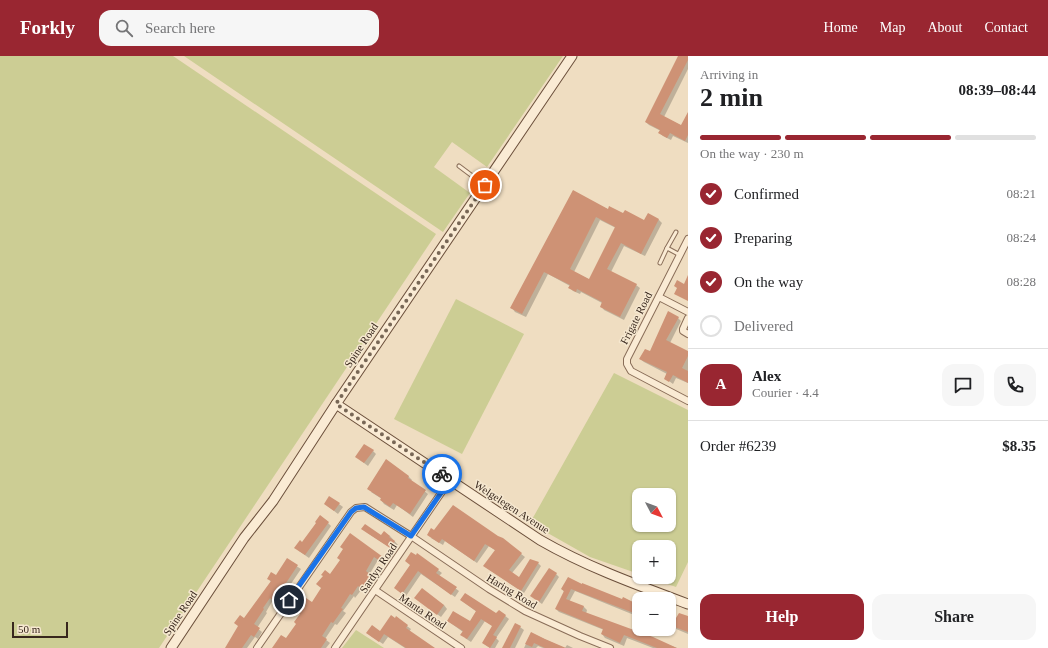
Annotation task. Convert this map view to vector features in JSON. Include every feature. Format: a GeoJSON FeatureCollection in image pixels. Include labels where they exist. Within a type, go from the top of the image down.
{"type":"FeatureCollection","features":[{"type":"Feature","properties":{"kind":"main road","name":"Spine Road"},"geometry":{"type":"LineString","coordinates":[[171,648],[244,538],[277,495],[336,404],[572,56]]}},
{"type":"Feature","properties":{"kind":"main road","name":"Welgelegen Avenue"},"geometry":{"type":"LineString","coordinates":[[336,404],[540,540],[603,572],[688,604]]}},
{"type":"Feature","properties":{"kind":"street","name":"Frigate Road"},"geometry":{"type":"LineString","coordinates":[[688,239],[629,354],[627,364],[631,371],[688,401]]}},
{"type":"Feature","properties":{"kind":"street"},"geometry":{"type":"LineString","coordinates":[[659,297],[688,312]]}},
{"type":"Feature","properties":{"kind":"street"},"geometry":{"type":"LineString","coordinates":[[688,318],[683,331],[688,334]]}},
{"type":"Feature","properties":{"kind":"street","name":"Sardyn Road"},"geometry":{"type":"LineString","coordinates":[[335,648],[450,480]]}},
{"type":"Feature","properties":{"kind":"street","name":"Haring Road"},"geometry":{"type":"LineString","coordinates":[[257,648],[351,512],[356,508],[364,507],[525,611],[610,648]]}},
{"type":"Feature","properties":{"kind":"street","name":"Manta Road"},"geometry":{"type":"LineString","coordinates":[[375,590],[461,648]]}},
{"type":"Feature","properties":{"kind":"lane"},"geometry":{"type":"LineString","coordinates":[[459,166],[485,185]]}},
{"type":"Feature","properties":{"kind":"lane"},"geometry":{"type":"LineString","coordinates":[[660,263],[676,232]]}},
{"type":"Feature","properties":{"kind":"lane"},"geometry":{"type":"LineString","coordinates":[[667,248],[680,255]]}},
{"type":"Feature","properties":{"kind":"green space"},"geometry":{"type":"Polygon","coordinates":[[[0,56],[173,56],[436,234],[159,648],[0,648],[0,56]]]}},
{"type":"Feature","properties":{"kind":"green space"},"geometry":{"type":"Polygon","coordinates":[[[184,56],[563,56],[487,167],[452,142],[434,167],[470,193],[443,232],[184,56]]]}},
{"type":"Feature","properties":{"kind":"green space"},"geometry":{"type":"Polygon","coordinates":[[[456,299],[524,334],[462,454],[394,419],[456,299]]]}},
{"type":"Feature","properties":{"kind":"green space"},"geometry":{"type":"Polygon","coordinates":[[[614,373],[688,410],[688,562],[676,587],[667,584],[676,584],[676,540],[632,540],[632,572],[590,557],[530,523],[614,373]]]}},
{"type":"Feature","properties":{"kind":"green space"},"geometry":{"type":"Polygon","coordinates":[[[356,630],[384,648],[342,648],[356,630]]]}},
{"type":"Feature","properties":{"kind":"building"},"geometry":{"type":"Polygon","coordinates":[[[678,56],[688,56],[688,60],[660,114],[681,125],[688,112],[688,135],[685,141],[670,133],[667,138],[658,133],[660,130],[645,122],[678,56]]]}},
{"type":"Feature","properties":{"kind":"building"},"geometry":{"type":"Polygon","coordinates":[[[573,190],[608,209],[609,206],[623,213],[625,210],[644,220],[648,213],[659,219],[641,254],[621,243],[607,269],[637,284],[620,317],[600,307],[602,302],[577,289],[576,292],[568,288],[570,285],[544,272],[522,314],[510,308],[573,190]],[[596,217],[570,269],[589,279],[615,227],[596,217]]]}},
{"type":"Feature","properties":{"kind":"building"},"geometry":{"type":"Polygon","coordinates":[[[688,275],[688,301],[674,294],[677,288],[674,286],[677,280],[684,284],[688,275]]]}},
{"type":"Feature","properties":{"kind":"building"},"geometry":{"type":"Polygon","coordinates":[[[668,311],[679,317],[666,340],[688,351],[688,356],[682,368],[688,371],[688,383],[673,375],[669,382],[664,379],[667,372],[639,359],[645,349],[650,351],[668,311]]]}},
{"type":"Feature","properties":{"kind":"building"},"geometry":{"type":"Polygon","coordinates":[[[364,444],[374,450],[364,463],[355,457],[364,444]]]}},
{"type":"Feature","properties":{"kind":"building"},"geometry":{"type":"Polygon","coordinates":[[[386,459],[409,476],[408,478],[426,490],[410,514],[393,503],[390,507],[380,500],[381,498],[367,489],[386,459]]]}},
{"type":"Feature","properties":{"kind":"building"},"geometry":{"type":"Polygon","coordinates":[[[329,496],[340,503],[334,511],[324,504],[329,496]]]}},
{"type":"Feature","properties":{"kind":"building"},"geometry":{"type":"Polygon","coordinates":[[[453,505],[503,538],[522,553],[509,570],[519,577],[530,559],[539,562],[521,591],[483,566],[495,550],[485,544],[474,561],[442,539],[439,543],[427,535],[431,528],[434,530],[453,505]]]}},
{"type":"Feature","properties":{"kind":"building"},"geometry":{"type":"Polygon","coordinates":[[[320,515],[329,522],[305,555],[294,548],[300,540],[302,542],[320,515]]]}},
{"type":"Feature","properties":{"kind":"building"},"geometry":{"type":"Polygon","coordinates":[[[365,524],[381,535],[384,531],[390,536],[389,537],[395,541],[390,548],[361,529],[365,524]]]}},
{"type":"Feature","properties":{"kind":"building"},"geometry":{"type":"Polygon","coordinates":[[[350,533],[383,557],[380,561],[374,557],[366,571],[371,575],[362,589],[358,586],[352,595],[350,594],[341,608],[343,609],[333,623],[331,622],[322,636],[327,639],[321,648],[272,648],[281,635],[286,638],[296,624],[294,622],[300,614],[296,611],[303,602],[300,600],[303,596],[312,602],[321,588],[316,584],[323,576],[321,575],[325,570],[330,574],[340,560],[337,558],[343,549],[340,547],[350,533]]]}},
{"type":"Feature","properties":{"kind":"building"},"geometry":{"type":"Polygon","coordinates":[[[411,552],[416,555],[417,553],[439,569],[436,573],[457,587],[451,595],[418,571],[402,594],[394,588],[410,565],[405,561],[411,552]]]}},
{"type":"Feature","properties":{"kind":"building"},"geometry":{"type":"Polygon","coordinates":[[[287,558],[298,565],[274,601],[270,598],[263,608],[264,609],[254,624],[260,628],[254,637],[251,635],[242,648],[225,648],[238,626],[234,623],[240,615],[244,618],[271,581],[267,579],[271,572],[276,575],[287,558]]]}},
{"type":"Feature","properties":{"kind":"building"},"geometry":{"type":"Polygon","coordinates":[[[549,568],[557,573],[539,602],[530,596],[549,568]]]}},
{"type":"Feature","properties":{"kind":"building"},"geometry":{"type":"Polygon","coordinates":[[[568,577],[582,584],[622,599],[623,597],[632,602],[632,612],[571,589],[566,599],[584,606],[582,611],[632,629],[632,636],[650,636],[677,648],[657,648],[624,635],[620,643],[601,634],[603,629],[555,609],[564,591],[561,589],[568,577]]]}},
{"type":"Feature","properties":{"kind":"building"},"geometry":{"type":"Polygon","coordinates":[[[422,588],[444,605],[437,615],[414,598],[422,588]]]}},
{"type":"Feature","properties":{"kind":"building"},"geometry":{"type":"Polygon","coordinates":[[[465,593],[496,613],[499,610],[506,615],[493,635],[497,637],[490,648],[482,643],[492,626],[481,619],[467,639],[460,635],[463,631],[447,621],[453,611],[470,621],[476,611],[460,600],[465,593]]]}},
{"type":"Feature","properties":{"kind":"building"},"geometry":{"type":"Polygon","coordinates":[[[679,613],[688,616],[688,632],[676,628],[676,618],[679,613]]]}},
{"type":"Feature","properties":{"kind":"building"},"geometry":{"type":"Polygon","coordinates":[[[391,615],[395,618],[396,616],[408,625],[406,628],[435,648],[406,648],[384,634],[379,642],[366,633],[372,625],[380,631],[391,615]]]}},
{"type":"Feature","properties":{"kind":"building"},"geometry":{"type":"Polygon","coordinates":[[[515,623],[521,626],[510,648],[502,648],[515,623]]]}},
{"type":"Feature","properties":{"kind":"building"},"geometry":{"type":"Polygon","coordinates":[[[531,632],[566,648],[545,648],[534,643],[532,647],[525,644],[531,632]]]}},
{"type":"Feature","properties":{"kind":"way so far"},"geometry":{"type":"LineString","coordinates":[[442,474],[336,404],[485,185]]}},
{"type":"Feature","properties":{"kind":"route"},"geometry":{"type":"LineString","coordinates":[[289,600],[351,512],[356,508],[364,507],[411,536],[450,480],[442,474]]}}]}
